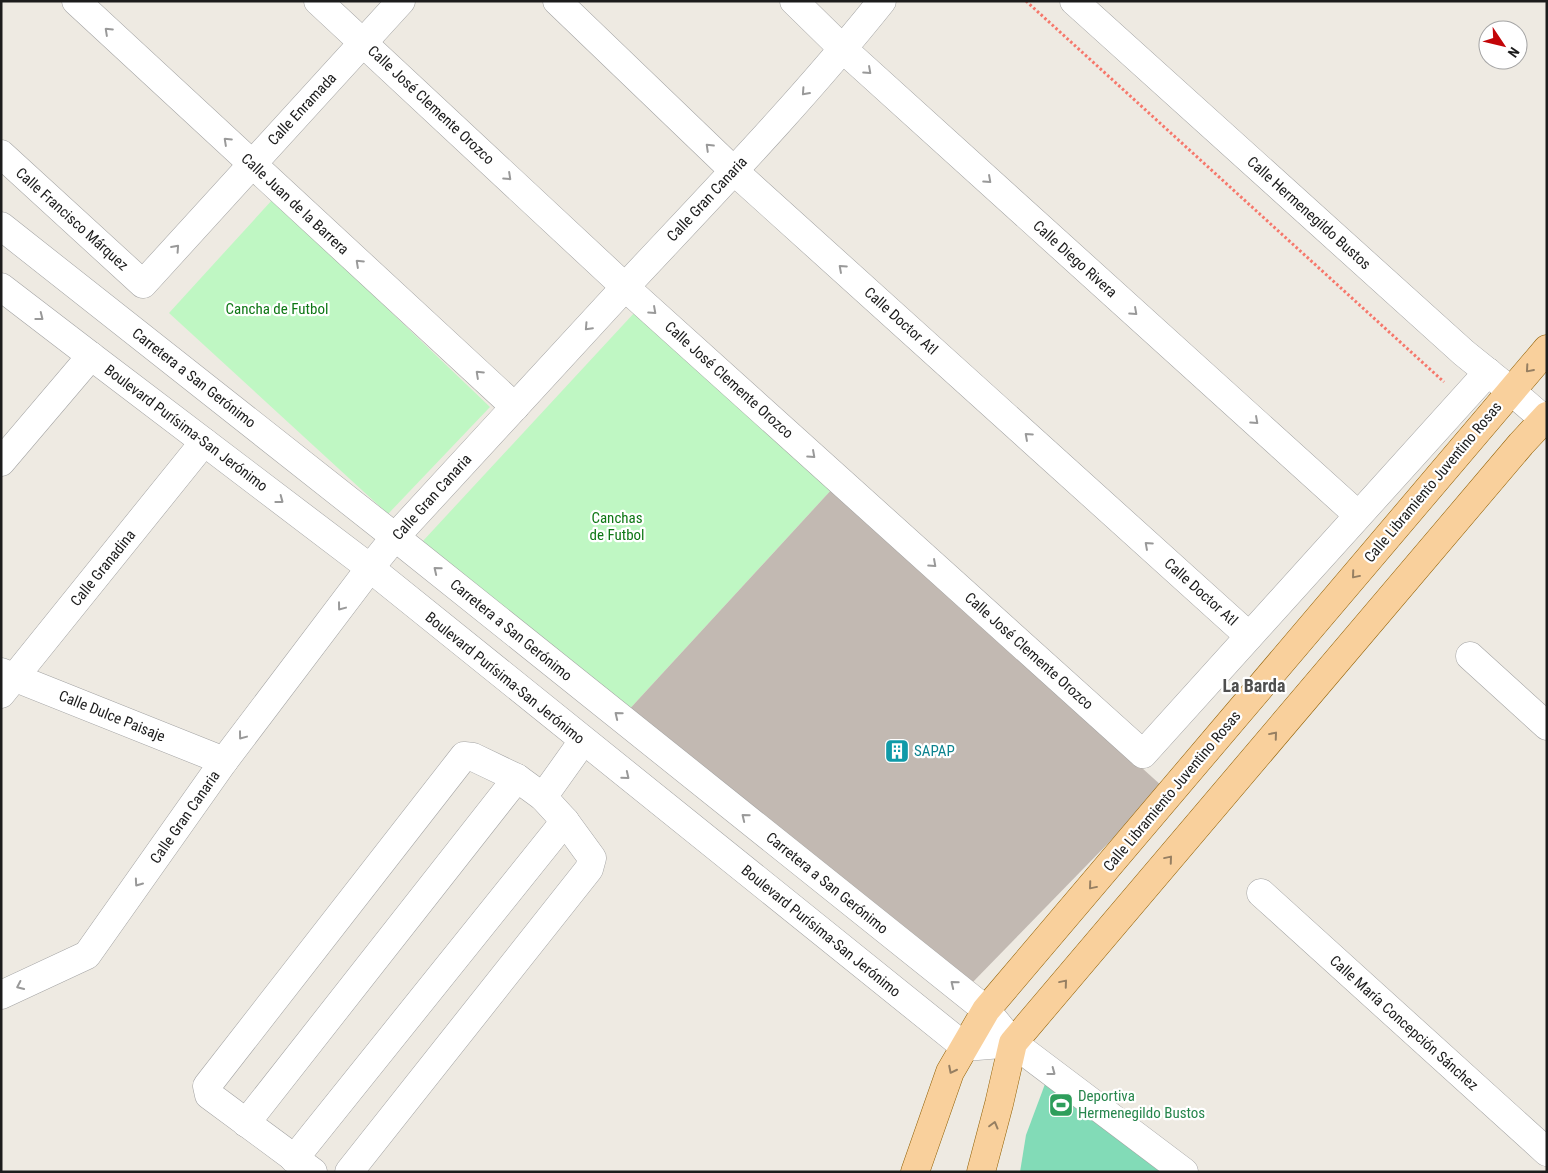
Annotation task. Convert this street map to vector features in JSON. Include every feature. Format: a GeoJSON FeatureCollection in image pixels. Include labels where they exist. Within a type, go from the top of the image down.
{"type":"FeatureCollection","features":[{"type":"Feature","properties":{"kind":"main road","name":"Calle Libramiento Juventino Rosas"},"geometry":{"type":"LineString","coordinates":[[915,1172],[950,1072],[986,1010],[1510,390],[1547,349]]}},
{"type":"Feature","properties":{"kind":"main road"},"geometry":{"type":"LineString","coordinates":[[981,1172],[1013,1042],[1515,452],[1546,419]]}},
{"type":"Feature","properties":{"kind":"street","name":"Calle Juan de la Barrera"},"geometry":{"type":"LineString","coordinates":[[76,1],[515,407]]}},
{"type":"Feature","properties":{"kind":"street","name":"Calle José Clemente Orozco"},"geometry":{"type":"LineString","coordinates":[[318,1],[626,287],[1143,754],[1249,636]]}},
{"type":"Feature","properties":{"kind":"street","name":"Calle Enramada"},"geometry":{"type":"LineString","coordinates":[[143,284],[401,1]]}},
{"type":"Feature","properties":{"kind":"street","name":"Calle Doctor Atl"},"geometry":{"type":"LineString","coordinates":[[557,1],[734,171],[1249,636]]}},
{"type":"Feature","properties":{"kind":"street","name":"Calle Diego Rivera"},"geometry":{"type":"LineString","coordinates":[[794,1],[843,49],[1358,515]]}},
{"type":"Feature","properties":{"kind":"street","name":"Calle Gran Canaria"},"geometry":{"type":"LineString","coordinates":[[1,995],[88,955],[224,761],[370,568],[515,407],[734,171],[843,49],[882,1]]}},
{"type":"Feature","properties":{"kind":"street","name":"Calle Hermenegildo Bustos"},"geometry":{"type":"LineString","coordinates":[[1074,1],[1464,353],[1546,419]]}},
{"type":"Feature","properties":{"kind":"street","name":"Calle Francisco Márquez"},"geometry":{"type":"LineString","coordinates":[[1,154],[143,284]]}},
{"type":"Feature","properties":{"kind":"street","name":"Carretera a San Gerónimo"},"geometry":{"type":"LineString","coordinates":[[1,226],[396,537],[986,1010],[1013,1042],[1184,1172]]}},
{"type":"Feature","properties":{"kind":"street","name":"Boulevard Purísima-San Jerónimo"},"geometry":{"type":"LineString","coordinates":[[1,286],[370,568],[965,1047]]}},
{"type":"Feature","properties":{"kind":"street"},"geometry":{"type":"LineString","coordinates":[[1,462],[91,356]]}},
{"type":"Feature","properties":{"kind":"street"},"geometry":{"type":"LineString","coordinates":[[1249,636],[1488,372]]}},
{"type":"Feature","properties":{"kind":"street","name":"Calle Granadina"},"geometry":{"type":"LineString","coordinates":[[6,681],[204,442]]}},
{"type":"Feature","properties":{"kind":"street"},"geometry":{"type":"LineString","coordinates":[[1470,656],[1547,726]]}},
{"type":"Feature","properties":{"kind":"street","name":"Calle Dulce Paisaje"},"geometry":{"type":"LineString","coordinates":[[6,681],[224,761]]}},
{"type":"Feature","properties":{"kind":"street"},"geometry":{"type":"LineString","coordinates":[[543,797],[583,741]]}},
{"type":"Feature","properties":{"kind":"street"},"geometry":{"type":"LineString","coordinates":[[349,1172],[590,869],[592,858],[565,821],[543,797],[517,778],[473,757],[464,756],[207,1086],[209,1095],[304,1165],[565,821]]}},
{"type":"Feature","properties":{"kind":"street"},"geometry":{"type":"LineString","coordinates":[[246,1123],[517,778]]}},
{"type":"Feature","properties":{"kind":"street","name":"Calle María Concepción Sánchez"},"geometry":{"type":"LineString","coordinates":[[1261,893],[1547,1152]]}},
{"type":"Feature","properties":{"kind":"street"},"geometry":{"type":"LineString","coordinates":[[965,1047],[1013,1042]]}},
{"type":"Feature","properties":{"kind":"path"},"geometry":{"type":"LineString","coordinates":[[1026,1],[1462,400]]}},
{"type":"Feature","properties":{"kind":"green space","name":"Cancha de Futbol"},"geometry":{"type":"Polygon","coordinates":[[[273,199],[490,407],[388,514],[169,313],[273,199]]]}},
{"type":"Feature","properties":{"kind":"green space","name":"Canchas de Futbol"},"geometry":{"type":"Polygon","coordinates":[[[635,312],[833,488],[625,714],[422,542],[635,312]]]}},
{"type":"Feature","properties":{"kind":"green space","name":"Deportiva Hermenegildo Bustos"},"geometry":{"type":"Polygon","coordinates":[[[1048,1076],[1171,1172],[1020,1172],[1026,1135],[1048,1076]]]}},
{"type":"Feature","properties":{"kind":"building","name":"SAPAP"},"geometry":{"type":"Polygon","coordinates":[[[833,488],[1163,787],[970,985],[625,714],[833,488]]]}},
{"type":"Feature","properties":{"kind":"place","name":"SAPAP"},"geometry":{"type":"Point","coordinates":[897,751]}},
{"type":"Feature","properties":{"kind":"place","name":"Deportiva Hermenegildo Bustos"},"geometry":{"type":"Point","coordinates":[1061,1105]}},
{"type":"Feature","properties":{"kind":"district","name":"La Barda"},"geometry":{"type":"Point","coordinates":[1254,686]}}]}
